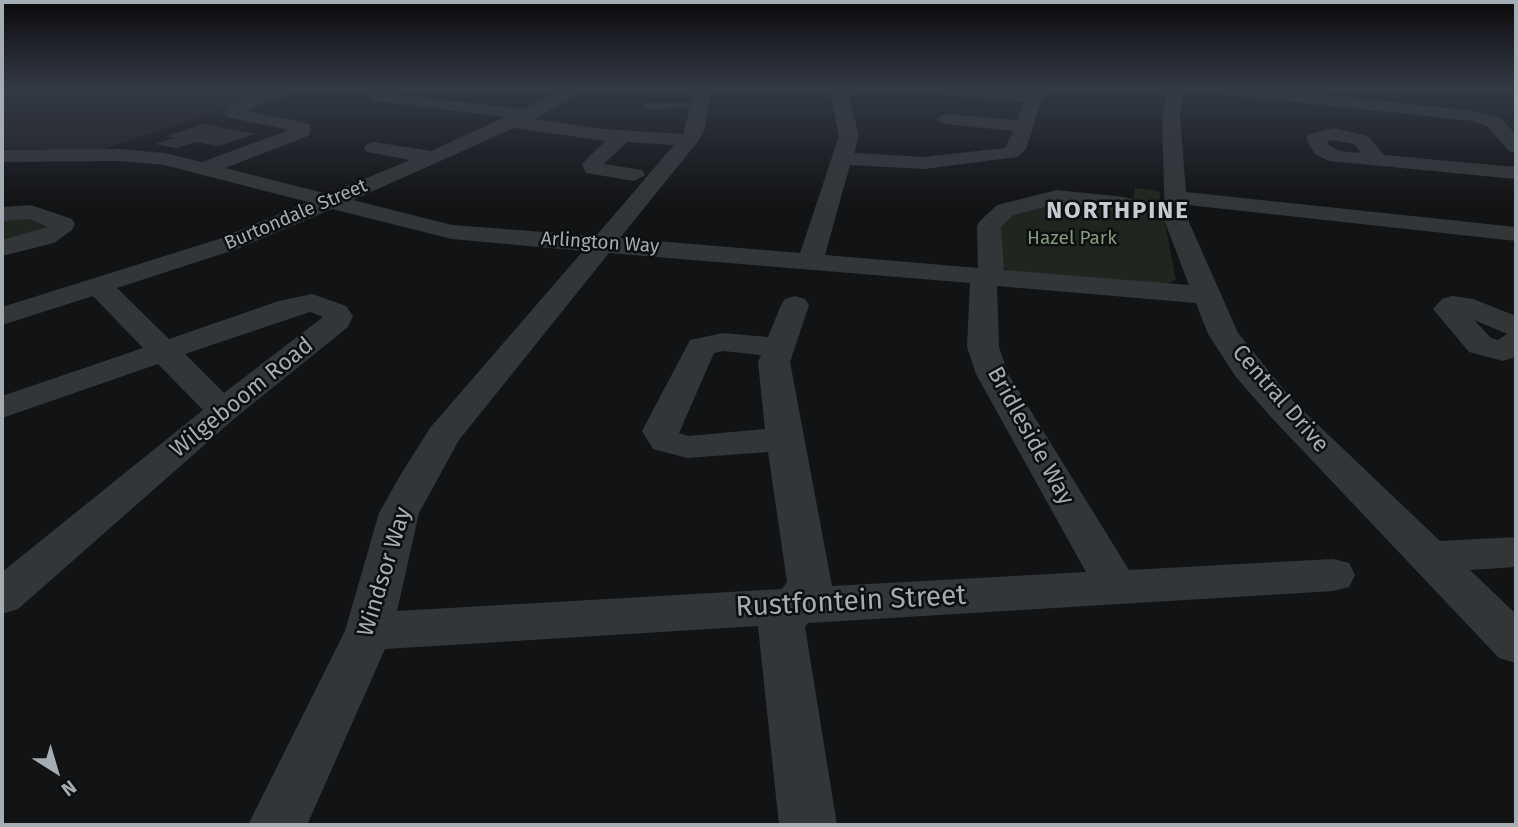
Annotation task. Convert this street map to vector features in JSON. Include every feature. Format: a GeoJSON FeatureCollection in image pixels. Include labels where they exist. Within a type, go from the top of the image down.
{"type":"FeatureCollection","features":[{"type":"Feature","properties":{"kind":"street"},"geometry":{"type":"LineString","coordinates":[[203,169],[301,132],[300,128]]}},
{"type":"Feature","properties":{"kind":"street","name":"Burtondale Street"},"geometry":{"type":"LineString","coordinates":[[2,316],[202,254],[500,128]]}},
{"type":"Feature","properties":{"kind":"street"},"geometry":{"type":"LineString","coordinates":[[574,128],[621,136],[689,141],[696,128]]}},
{"type":"Feature","properties":{"kind":"street"},"geometry":{"type":"LineString","coordinates":[[810,261],[830,192],[844,159],[849,136],[847,128]]}},
{"type":"Feature","properties":{"kind":"street"},"geometry":{"type":"LineString","coordinates":[[844,159],[918,163],[1004,155],[1016,149],[1024,128]]}},
{"type":"Feature","properties":{"kind":"street","name":"Central Drive"},"geometry":{"type":"LineString","coordinates":[[1171,128],[1177,222],[1223,334],[1248,370],[1282,409],[1516,644]]}},
{"type":"Feature","properties":{"kind":"street"},"geometry":{"type":"LineString","coordinates":[[1499,128],[1516,147]]}},
{"type":"Feature","properties":{"kind":"street"},"geometry":{"type":"LineString","coordinates":[[621,136],[592,167],[600,172],[634,175]]}},
{"type":"Feature","properties":{"kind":"street","name":"Windsor Way"},"geometry":{"type":"LineString","coordinates":[[277,825],[369,631],[400,513],[443,436],[689,141]]}},
{"type":"Feature","properties":{"kind":"street"},"geometry":{"type":"LineString","coordinates":[[374,148],[433,158]]}},
{"type":"Feature","properties":{"kind":"street","name":"Arlington Way"},"geometry":{"type":"LineString","coordinates":[[2,156],[134,156],[203,169],[438,230],[1207,295]]}},
{"type":"Feature","properties":{"kind":"street"},"geometry":{"type":"LineString","coordinates":[[1378,161],[1516,173]]}},
{"type":"Feature","properties":{"kind":"street","name":"Bridleside Way"},"geometry":{"type":"LineString","coordinates":[[1116,586],[992,374],[983,346],[983,284],[991,268],[989,226],[1005,210],[1033,200],[1057,197],[1124,204]]}},
{"type":"Feature","properties":{"kind":"street"},"geometry":{"type":"LineString","coordinates":[[1174,197],[1516,234]]}},
{"type":"Feature","properties":{"kind":"street"},"geometry":{"type":"LineString","coordinates":[[2,214],[31,212],[63,224],[60,230],[45,238],[2,248]]}},
{"type":"Feature","properties":{"kind":"street"},"geometry":{"type":"LineString","coordinates":[[99,286],[223,411]]}},
{"type":"Feature","properties":{"kind":"street","name":"Wilgeboom Road"},"geometry":{"type":"LineString","coordinates":[[2,597],[223,411],[337,321],[336,312],[312,303],[289,307],[166,351]]}},
{"type":"Feature","properties":{"kind":"street"},"geometry":{"type":"LineString","coordinates":[[795,305],[774,362],[784,439],[810,585],[781,625],[808,825]]}},
{"type":"Feature","properties":{"kind":"street"},"geometry":{"type":"LineString","coordinates":[[1516,327],[1463,305],[1451,305],[1448,309],[1480,345],[1503,352],[1516,341]]}},
{"type":"Feature","properties":{"kind":"street"},"geometry":{"type":"LineString","coordinates":[[780,347],[723,342],[701,347],[660,430],[666,441],[687,447],[784,439]]}},
{"type":"Feature","properties":{"kind":"street"},"geometry":{"type":"LineString","coordinates":[[2,408],[166,351]]}},
{"type":"Feature","properties":{"kind":"street"},"geometry":{"type":"LineString","coordinates":[[1430,557],[1516,552]]}},
{"type":"Feature","properties":{"kind":"street","name":"Rustfontein Street"},"geometry":{"type":"LineString","coordinates":[[369,631],[1333,575]]}},
{"type":"Feature","properties":{"kind":"shaded area"},"geometry":{"type":"Polygon","coordinates":[[[2,128],[167,128],[99,151],[2,149],[2,128]]]}},
{"type":"Feature","properties":{"kind":"green space","name":"Hazel Park"},"geometry":{"type":"Polygon","coordinates":[[[1135,188],[1159,191],[1176,280],[1166,284],[1009,271],[1003,267],[1000,221],[1006,215],[1048,201],[1131,211],[1135,188]]]}},
{"type":"Feature","properties":{"kind":"green space"},"geometry":{"type":"Polygon","coordinates":[[[14,214],[53,225],[30,239],[2,245],[2,216],[14,214]]]}},
{"type":"Feature","properties":{"kind":"building"},"geometry":{"type":"Polygon","coordinates":[[[192,128],[222,128],[255,134],[219,146],[196,142],[176,148],[155,144],[175,138],[166,136],[192,128]]]}},
{"type":"Feature","properties":{"kind":"district","name":"NORTHPINE"},"geometry":{"type":"Point","coordinates":[1118,211]}}]}
